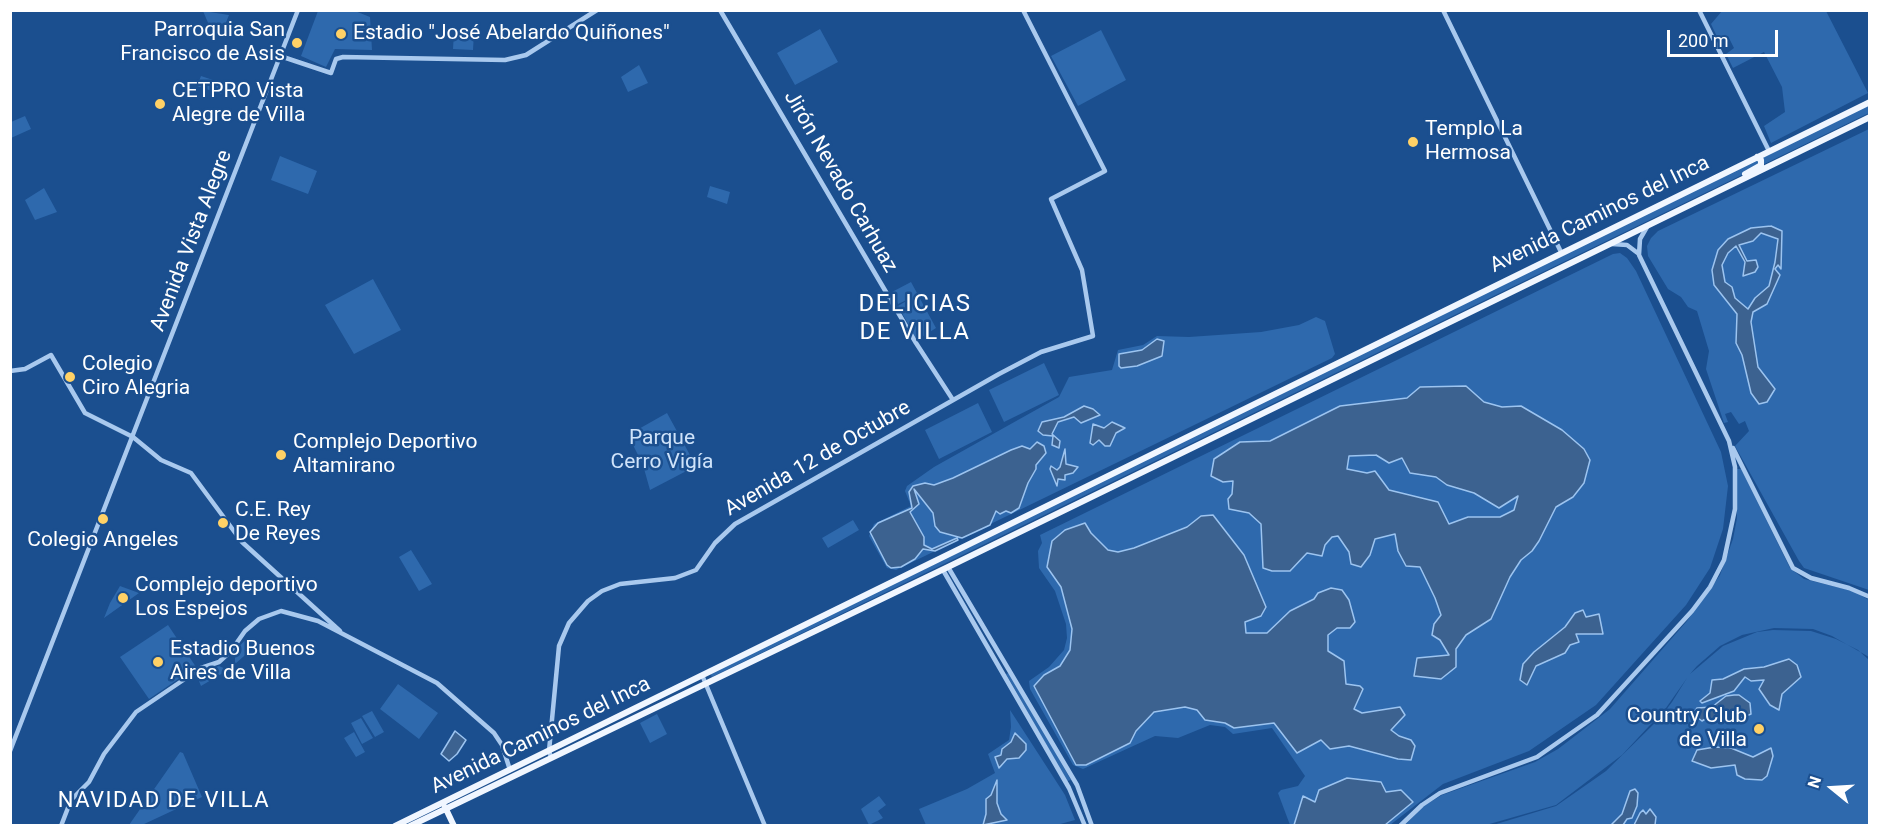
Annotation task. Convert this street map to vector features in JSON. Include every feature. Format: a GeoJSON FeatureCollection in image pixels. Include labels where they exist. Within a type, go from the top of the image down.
{"type":"FeatureCollection","features":[{"type":"Feature","properties":{"kind":"main road","name":"Avenida Caminos del Inca"},"geometry":{"type":"LineString","coordinates":[[410,825],[510,770],[550,754],[909,572],[1869,102]]}},
{"type":"Feature","properties":{"kind":"main road"},"geometry":{"type":"LineString","coordinates":[[1736,183],[1869,117]]}},
{"type":"Feature","properties":{"kind":"main road"},"geometry":{"type":"LineString","coordinates":[[1736,183],[1741,176],[1760,166],[1761,161],[1757,157]]}},
{"type":"Feature","properties":{"kind":"main road","name":"Avenida Caminos del Inca"},"geometry":{"type":"LineString","coordinates":[[395,825],[444,805],[901,590],[1736,183]]}},
{"type":"Feature","properties":{"kind":"main road"},"geometry":{"type":"LineString","coordinates":[[1520,288],[1514,285],[1513,280],[1533,266]]}},
{"type":"Feature","properties":{"kind":"main road"},"geometry":{"type":"LineString","coordinates":[[972,555],[989,542],[988,537],[983,536]]}},
{"type":"Feature","properties":{"kind":"main road"},"geometry":{"type":"LineString","coordinates":[[901,590],[896,581],[909,572]]}},
{"type":"Feature","properties":{"kind":"main road"},"geometry":{"type":"LineString","coordinates":[[444,805],[454,825]]}},
{"type":"Feature","properties":{"kind":"street","name":"Avenida Vista Alegre"},"geometry":{"type":"LineString","coordinates":[[10,752],[168,350],[298,10]]}},
{"type":"Feature","properties":{"kind":"street"},"geometry":{"type":"LineString","coordinates":[[280,56],[331,73],[336,59],[343,57],[505,60],[526,55],[597,10]]}},
{"type":"Feature","properties":{"kind":"street","name":"Jirón Nevado Carhuaz"},"geometry":{"type":"LineString","coordinates":[[720,10],[914,340],[953,400]]}},
{"type":"Feature","properties":{"kind":"street","name":"Avenida 12 de Octubre"},"geometry":{"type":"LineString","coordinates":[[550,754],[559,646],[569,623],[588,601],[602,591],[620,584],[675,578],[696,570],[720,537],[735,524],[1041,352],[1093,336],[1082,270],[1051,199],[1105,171],[1023,10]]}},
{"type":"Feature","properties":{"kind":"street"},"geometry":{"type":"LineString","coordinates":[[1443,10],[1561,252]]}},
{"type":"Feature","properties":{"kind":"street"},"geometry":{"type":"LineString","coordinates":[[1699,10],[1769,151]]}},
{"type":"Feature","properties":{"kind":"street"},"geometry":{"type":"LineString","coordinates":[[1639,255],[1640,239],[1647,227]]}},
{"type":"Feature","properties":{"kind":"street"},"geometry":{"type":"LineString","coordinates":[[1612,244],[1627,245],[1639,255],[1793,568],[1811,578],[1849,588],[1869,597]]}},
{"type":"Feature","properties":{"kind":"street"},"geometry":{"type":"LineString","coordinates":[[10,371],[25,369],[51,355],[85,413],[133,437],[161,459],[191,473],[198,479],[242,542],[342,633]]}},
{"type":"Feature","properties":{"kind":"street"},"geometry":{"type":"LineString","coordinates":[[1400,825],[1422,805],[1440,794],[1520,765],[1572,735],[1612,700],[1692,611],[1718,572],[1732,531],[1736,484],[1730,441]]}},
{"type":"Feature","properties":{"kind":"street"},"geometry":{"type":"LineString","coordinates":[[946,568],[1069,788],[1085,825]]}},
{"type":"Feature","properties":{"kind":"street"},"geometry":{"type":"LineString","coordinates":[[946,568],[1077,784],[1092,825]]}},
{"type":"Feature","properties":{"kind":"street"},"geometry":{"type":"LineString","coordinates":[[61,825],[71,800],[89,782],[123,725],[136,712],[181,680],[201,668],[219,662],[231,651],[245,631],[259,619],[274,612],[290,612],[342,633],[437,683],[494,733],[502,745],[510,770]]}},
{"type":"Feature","properties":{"kind":"street"},"geometry":{"type":"LineString","coordinates":[[702,675],[765,825]]}},
{"type":"Feature","properties":{"kind":"green space"},"geometry":{"type":"Polygon","coordinates":[[[203,11],[229,15],[223,30],[209,25],[203,11]]]}},
{"type":"Feature","properties":{"kind":"green space","name":"Estadio \"José Abelardo Quiñones\""},"geometry":{"type":"Polygon","coordinates":[[[318,11],[355,11],[370,17],[372,50],[335,49],[326,67],[301,56],[318,11]]]}},
{"type":"Feature","properties":{"kind":"green space"},"geometry":{"type":"Polygon","coordinates":[[[1722,11],[1826,11],[1868,93],[1771,143],[1764,126],[1785,112],[1782,87],[1764,52],[1733,68],[1726,54],[1734,48],[1728,36],[1719,41],[1711,24],[1722,11]]]}},
{"type":"Feature","properties":{"kind":"green space"},"geometry":{"type":"Polygon","coordinates":[[[820,29],[838,62],[795,85],[777,53],[820,29]]]}},
{"type":"Feature","properties":{"kind":"green space"},"geometry":{"type":"Polygon","coordinates":[[[1101,30],[1126,80],[1078,106],[1051,56],[1101,30]]]}},
{"type":"Feature","properties":{"kind":"green space"},"geometry":{"type":"Polygon","coordinates":[[[454,33],[474,33],[473,50],[453,49],[454,33]]]}},
{"type":"Feature","properties":{"kind":"green space"},"geometry":{"type":"Polygon","coordinates":[[[639,65],[648,83],[628,92],[621,77],[639,65]]]}},
{"type":"Feature","properties":{"kind":"green space"},"geometry":{"type":"Polygon","coordinates":[[[201,76],[225,84],[221,94],[197,86],[201,76]]]}},
{"type":"Feature","properties":{"kind":"green space"},"geometry":{"type":"Polygon","coordinates":[[[1869,103],[1869,113],[712,677],[710,673],[1869,103]]]}},
{"type":"Feature","properties":{"kind":"green space"},"geometry":{"type":"Polygon","coordinates":[[[25,116],[31,129],[11,138],[11,122],[25,116]]]}},
{"type":"Feature","properties":{"kind":"green space"},"geometry":{"type":"Polygon","coordinates":[[[1869,129],[1869,590],[1804,568],[1799,561],[1735,446],[1749,431],[1745,421],[1739,424],[1731,412],[1725,414],[1728,422],[1724,423],[1706,369],[1709,351],[1697,311],[1688,307],[1681,297],[1668,289],[1648,256],[1647,246],[1658,231],[1869,129]]]}},
{"type":"Feature","properties":{"kind":"green space"},"geometry":{"type":"Polygon","coordinates":[[[280,156],[317,171],[308,194],[271,180],[280,156]]]}},
{"type":"Feature","properties":{"kind":"green space"},"geometry":{"type":"Polygon","coordinates":[[[710,186],[730,192],[727,204],[707,197],[710,186]]]}},
{"type":"Feature","properties":{"kind":"green space"},"geometry":{"type":"Polygon","coordinates":[[[44,188],[57,212],[35,220],[25,200],[44,188]]]}},
{"type":"Feature","properties":{"kind":"green space"},"geometry":{"type":"Polygon","coordinates":[[[1620,253],[1627,258],[1636,271],[1721,452],[1728,486],[1723,529],[1710,568],[1686,605],[1596,705],[1529,751],[1443,784],[1390,825],[1290,825],[1278,793],[1281,790],[1298,786],[1305,776],[1272,728],[1233,734],[1225,727],[1210,725],[1178,738],[1155,736],[1083,769],[1073,765],[1030,689],[1029,681],[1049,667],[1064,650],[1067,638],[1066,624],[1055,591],[1039,568],[1038,551],[1042,543],[1040,535],[1613,254],[1620,253]]]}},
{"type":"Feature","properties":{"kind":"green space"},"geometry":{"type":"Polygon","coordinates":[[[373,279],[401,330],[354,354],[325,305],[373,279]]]}},
{"type":"Feature","properties":{"kind":"green space"},"geometry":{"type":"Polygon","coordinates":[[[911,282],[936,328],[917,340],[898,306],[913,297],[898,304],[892,292],[911,282]]]}},
{"type":"Feature","properties":{"kind":"green space"},"geometry":{"type":"Polygon","coordinates":[[[1316,317],[1325,321],[1335,354],[1332,358],[896,570],[887,568],[869,536],[874,524],[911,506],[905,491],[907,486],[934,467],[1059,397],[1069,377],[1112,370],[1118,350],[1143,345],[1157,336],[1189,337],[1261,332],[1299,325],[1316,317]]]}},
{"type":"Feature","properties":{"kind":"green space"},"geometry":{"type":"Polygon","coordinates":[[[1044,363],[1059,395],[1004,422],[989,390],[1044,363]]]}},
{"type":"Feature","properties":{"kind":"green space"},"geometry":{"type":"Polygon","coordinates":[[[978,403],[992,432],[939,459],[925,430],[978,403]]]}},
{"type":"Feature","properties":{"kind":"green space","name":"Parque Cerro Vigía"},"geometry":{"type":"Polygon","coordinates":[[[667,413],[696,466],[650,490],[643,465],[628,435],[667,413]]]}},
{"type":"Feature","properties":{"kind":"green space","name":"Country Club de Villa"},"geometry":{"type":"Polygon","coordinates":[[[1736,469],[1741,469],[1790,568],[1804,579],[1853,591],[1869,600],[1869,657],[1860,652],[1869,660],[1869,825],[1493,825],[1556,806],[1606,771],[1659,719],[1687,678],[1666,708],[1622,755],[1556,805],[1486,825],[1404,826],[1422,807],[1442,795],[1535,762],[1558,749],[1610,709],[1687,621],[1720,575],[1733,539],[1737,518],[1736,469]],[[1774,628],[1742,635],[1720,646],[1690,674],[1723,646],[1757,632],[1811,631],[1847,644],[1813,629],[1774,628]]]}},
{"type":"Feature","properties":{"kind":"green space"},"geometry":{"type":"Polygon","coordinates":[[[853,520],[859,530],[828,548],[822,538],[853,520]]]}},
{"type":"Feature","properties":{"kind":"green space"},"geometry":{"type":"Polygon","coordinates":[[[411,550],[432,584],[419,591],[399,557],[411,550]]]}},
{"type":"Feature","properties":{"kind":"green space","name":"Complejo deportivo Los Espejos"},"geometry":{"type":"Polygon","coordinates":[[[120,586],[139,593],[104,618],[110,603],[120,586]]]}},
{"type":"Feature","properties":{"kind":"green space","name":"Estadio Buenos Aires de Villa"},"geometry":{"type":"Polygon","coordinates":[[[168,625],[196,667],[149,699],[120,657],[168,625]]]}},
{"type":"Feature","properties":{"kind":"green space"},"geometry":{"type":"Polygon","coordinates":[[[246,639],[252,649],[235,664],[235,651],[246,639]]]}},
{"type":"Feature","properties":{"kind":"green space"},"geometry":{"type":"Polygon","coordinates":[[[219,666],[228,670],[201,686],[196,674],[219,666]]]}},
{"type":"Feature","properties":{"kind":"green space"},"geometry":{"type":"Polygon","coordinates":[[[1009,673],[1071,780],[1067,781],[1006,674],[1009,673]]]}},
{"type":"Feature","properties":{"kind":"green space"},"geometry":{"type":"Polygon","coordinates":[[[398,684],[438,713],[419,739],[380,709],[398,684]]]}},
{"type":"Feature","properties":{"kind":"green space"},"geometry":{"type":"Polygon","coordinates":[[[1010,710],[1065,795],[1075,820],[1053,826],[926,825],[919,809],[967,789],[995,773],[988,754],[1009,740],[1010,710]]]}},
{"type":"Feature","properties":{"kind":"green space"},"geometry":{"type":"Polygon","coordinates":[[[372,711],[384,732],[375,737],[362,716],[372,711]]]}},
{"type":"Feature","properties":{"kind":"green space"},"geometry":{"type":"Polygon","coordinates":[[[657,714],[667,734],[650,743],[640,723],[657,714]]]}},
{"type":"Feature","properties":{"kind":"green space"},"geometry":{"type":"Polygon","coordinates":[[[361,718],[373,738],[362,744],[351,723],[361,718]]]}},
{"type":"Feature","properties":{"kind":"green space"},"geometry":{"type":"Polygon","coordinates":[[[354,732],[365,752],[356,757],[344,738],[354,732]]]}},
{"type":"Feature","properties":{"kind":"green space"},"geometry":{"type":"Polygon","coordinates":[[[180,752],[183,753],[202,797],[142,825],[129,825],[180,752]]]}},
{"type":"Feature","properties":{"kind":"green space"},"geometry":{"type":"Polygon","coordinates":[[[879,796],[886,805],[878,811],[883,818],[869,825],[861,809],[879,796]]]}},
{"type":"Feature","properties":{"kind":"shaded area"},"geometry":{"type":"Polygon","coordinates":[[[1771,226],[1782,231],[1781,269],[1778,265],[1775,269],[1780,275],[1767,304],[1753,312],[1751,322],[1758,367],[1775,389],[1767,402],[1759,404],[1751,393],[1742,355],[1736,343],[1737,314],[1714,285],[1712,270],[1718,250],[1728,239],[1751,228],[1771,226]],[[1761,233],[1753,241],[1739,245],[1747,261],[1756,260],[1758,267],[1755,272],[1743,276],[1745,262],[1736,246],[1728,253],[1722,265],[1725,282],[1732,287],[1735,298],[1748,309],[1755,298],[1769,286],[1778,239],[1761,233]]]}},
{"type":"Feature","properties":{"kind":"shaded area"},"geometry":{"type":"Polygon","coordinates":[[[1157,339],[1164,341],[1162,356],[1137,366],[1121,368],[1119,366],[1119,354],[1142,350],[1157,339]]]}},
{"type":"Feature","properties":{"kind":"shaded area"},"geometry":{"type":"Polygon","coordinates":[[[1466,386],[1484,402],[1502,407],[1521,406],[1562,430],[1584,449],[1590,460],[1584,483],[1573,497],[1556,507],[1539,541],[1521,560],[1510,577],[1491,619],[1466,635],[1456,649],[1456,667],[1441,679],[1414,676],[1417,658],[1449,655],[1440,640],[1432,635],[1434,624],[1441,615],[1435,598],[1420,567],[1406,566],[1398,551],[1395,534],[1375,539],[1370,555],[1361,567],[1351,564],[1349,552],[1338,536],[1332,537],[1325,545],[1322,556],[1307,553],[1290,571],[1272,571],[1263,568],[1261,524],[1249,513],[1229,509],[1228,499],[1232,494],[1233,481],[1223,482],[1211,476],[1214,459],[1240,442],[1270,441],[1340,406],[1407,398],[1420,387],[1466,386]],[[1376,455],[1349,456],[1347,469],[1367,473],[1375,471],[1389,490],[1438,502],[1449,524],[1468,517],[1500,517],[1514,510],[1518,496],[1499,508],[1474,493],[1447,485],[1436,477],[1410,473],[1402,458],[1389,463],[1376,455]]]}},
{"type":"Feature","properties":{"kind":"shaded area"},"geometry":{"type":"Polygon","coordinates":[[[1084,406],[1100,415],[1081,423],[1074,417],[1058,422],[1052,434],[1060,441],[1059,448],[1052,445],[1053,436],[1043,435],[1038,431],[1042,422],[1064,417],[1084,406]]]}},
{"type":"Feature","properties":{"kind":"shaded area"},"geometry":{"type":"Polygon","coordinates":[[[1112,422],[1125,428],[1116,433],[1110,446],[1105,446],[1099,440],[1093,445],[1090,443],[1093,424],[1104,428],[1112,422]]]}},
{"type":"Feature","properties":{"kind":"shaded area"},"geometry":{"type":"Polygon","coordinates":[[[1037,442],[1044,446],[1046,453],[1036,465],[1019,508],[1011,513],[1006,511],[1000,514],[996,511],[990,525],[962,538],[940,532],[935,526],[933,513],[914,489],[919,504],[910,512],[924,537],[924,545],[932,549],[957,538],[958,540],[935,551],[923,549],[915,559],[901,567],[891,568],[887,565],[870,532],[878,523],[912,508],[909,492],[913,486],[925,483],[934,485],[1011,450],[1022,446],[1030,449],[1037,442]]]}},
{"type":"Feature","properties":{"kind":"shaded area"},"geometry":{"type":"Polygon","coordinates":[[[1065,449],[1066,464],[1078,467],[1073,473],[1065,475],[1065,480],[1058,479],[1057,486],[1050,469],[1051,466],[1057,470],[1060,467],[1065,449]]]}},
{"type":"Feature","properties":{"kind":"shaded area"},"geometry":{"type":"Polygon","coordinates":[[[1213,515],[1244,555],[1266,607],[1261,616],[1245,622],[1246,633],[1267,633],[1290,611],[1314,599],[1318,593],[1331,588],[1342,590],[1349,600],[1355,622],[1350,628],[1337,628],[1328,635],[1328,651],[1344,661],[1346,684],[1360,686],[1363,689],[1354,709],[1362,713],[1400,707],[1405,715],[1391,730],[1411,740],[1415,746],[1411,760],[1398,759],[1349,746],[1330,749],[1321,740],[1297,753],[1274,723],[1234,728],[1225,723],[1205,720],[1197,710],[1185,707],[1154,712],[1136,731],[1130,743],[1086,765],[1076,765],[1034,686],[1044,675],[1060,666],[1070,650],[1072,629],[1061,587],[1047,567],[1052,541],[1065,530],[1085,523],[1091,533],[1108,550],[1118,552],[1187,527],[1201,516],[1213,515]]]}},
{"type":"Feature","properties":{"kind":"shaded area"},"geometry":{"type":"Polygon","coordinates":[[[1583,610],[1586,617],[1599,614],[1603,634],[1576,634],[1579,642],[1570,645],[1565,653],[1536,666],[1527,685],[1520,680],[1523,664],[1565,627],[1575,613],[1583,610]]]}},
{"type":"Feature","properties":{"kind":"shaded area"},"geometry":{"type":"Polygon","coordinates":[[[1789,659],[1797,665],[1801,677],[1782,694],[1779,710],[1770,705],[1759,689],[1764,680],[1751,681],[1745,677],[1734,691],[1702,703],[1700,701],[1710,693],[1712,680],[1723,679],[1744,669],[1764,667],[1789,659]]]}},
{"type":"Feature","properties":{"kind":"shaded area"},"geometry":{"type":"Polygon","coordinates":[[[1739,695],[1750,703],[1751,714],[1739,719],[1721,714],[1718,721],[1707,718],[1702,721],[1693,714],[1697,708],[1712,707],[1726,696],[1739,695]]]}},
{"type":"Feature","properties":{"kind":"shaded area"},"geometry":{"type":"Polygon","coordinates":[[[455,731],[466,740],[457,754],[449,761],[441,754],[455,731]]]}},
{"type":"Feature","properties":{"kind":"shaded area"},"geometry":{"type":"Polygon","coordinates":[[[1015,733],[1026,744],[1026,750],[1019,758],[1007,759],[999,768],[995,757],[1001,755],[1002,749],[1011,742],[1015,733]]]}},
{"type":"Feature","properties":{"kind":"shaded area"},"geometry":{"type":"Polygon","coordinates":[[[1715,747],[1731,748],[1753,757],[1771,748],[1773,756],[1767,776],[1762,780],[1745,779],[1737,775],[1735,765],[1711,768],[1692,761],[1697,750],[1715,747]]]}},
{"type":"Feature","properties":{"kind":"shaded area"},"geometry":{"type":"Polygon","coordinates":[[[1347,778],[1381,782],[1386,792],[1401,790],[1413,802],[1385,825],[1294,825],[1303,796],[1315,802],[1319,790],[1347,778]]]}},
{"type":"Feature","properties":{"kind":"shaded area"},"geometry":{"type":"Polygon","coordinates":[[[997,780],[997,803],[1001,814],[1007,820],[983,825],[986,799],[991,795],[997,780]]]}},
{"type":"Feature","properties":{"kind":"shaded area"},"geometry":{"type":"Polygon","coordinates":[[[1635,789],[1638,793],[1637,806],[1632,818],[1627,819],[1623,825],[1611,825],[1622,814],[1630,791],[1635,789]]]}},
{"type":"Feature","properties":{"kind":"shaded area"},"geometry":{"type":"Polygon","coordinates":[[[1650,809],[1656,817],[1655,825],[1634,825],[1643,810],[1646,814],[1650,809]]]}},
{"type":"Feature","properties":{"kind":"place","name":"Estadio \"José Abelardo Quiñones\""},"geometry":{"type":"Point","coordinates":[341,34]}},
{"type":"Feature","properties":{"kind":"place","name":"Parroquia San Francisco de Asis"},"geometry":{"type":"Point","coordinates":[297,43]}},
{"type":"Feature","properties":{"kind":"place","name":"CETPRO Vista Alegre de Villa"},"geometry":{"type":"Point","coordinates":[160,104]}},
{"type":"Feature","properties":{"kind":"place","name":"Templo La Hermosa"},"geometry":{"type":"Point","coordinates":[1413,142]}},
{"type":"Feature","properties":{"kind":"place","name":"Colegio Ciro Alegria"},"geometry":{"type":"Point","coordinates":[70,377]}},
{"type":"Feature","properties":{"kind":"place","name":"Complejo Deportivo Altamirano"},"geometry":{"type":"Point","coordinates":[281,455]}},
{"type":"Feature","properties":{"kind":"place","name":"Colegio Angeles"},"geometry":{"type":"Point","coordinates":[103,519]}},
{"type":"Feature","properties":{"kind":"place","name":"C.E. Rey De Reyes"},"geometry":{"type":"Point","coordinates":[223,523]}},
{"type":"Feature","properties":{"kind":"place","name":"Complejo deportivo Los Espejos"},"geometry":{"type":"Point","coordinates":[123,598]}},
{"type":"Feature","properties":{"kind":"place","name":"Estadio Buenos Aires de Villa"},"geometry":{"type":"Point","coordinates":[158,662]}},
{"type":"Feature","properties":{"kind":"place","name":"Country Club de Villa"},"geometry":{"type":"Point","coordinates":[1759,729]}},
{"type":"Feature","properties":{"kind":"district","name":"DELICIAS DE VILLA"},"geometry":{"type":"Point","coordinates":[915,319]}},
{"type":"Feature","properties":{"kind":"district","name":"NAVIDAD DE VILLA"},"geometry":{"type":"Point","coordinates":[164,801]}}]}
